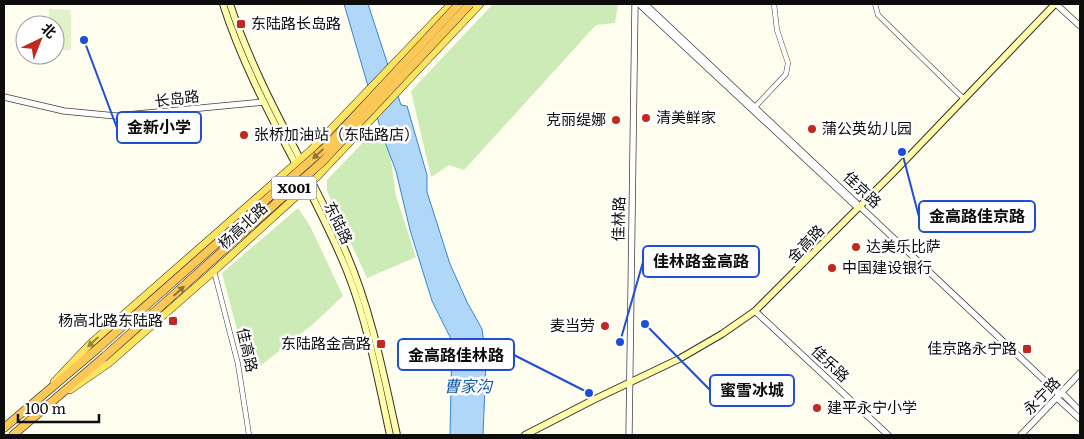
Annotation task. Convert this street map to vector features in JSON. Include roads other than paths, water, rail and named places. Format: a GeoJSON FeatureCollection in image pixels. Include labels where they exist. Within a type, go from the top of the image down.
{"type":"FeatureCollection","features":[{"type":"Feature","properties":{"kind":"highway","name":"杨高北路"},"geometry":{"type":"LineString","coordinates":[[4,428],[327,146],[459,4]]}},
{"type":"Feature","properties":{"kind":"highway","name":"杨高北路"},"geometry":{"type":"LineString","coordinates":[[13,435],[103,358],[322,162],[470,4]]}},
{"type":"Feature","properties":{"kind":"main road","name":"东陆路"},"geometry":{"type":"LineString","coordinates":[[223,4],[237,46],[264,102],[298,162]]}},
{"type":"Feature","properties":{"kind":"main road","name":"东陆路"},"geometry":{"type":"LineString","coordinates":[[230,4],[249,56],[298,162],[345,250],[364,300],[377,346],[397,435]]}},
{"type":"Feature","properties":{"kind":"main road","name":"杨高北路"},"geometry":{"type":"LineString","coordinates":[[40,397],[90,344],[298,162],[367,94],[451,4]]}},
{"type":"Feature","properties":{"kind":"main road","name":"杨高北路"},"geometry":{"type":"LineString","coordinates":[[47,406],[109,363],[309,184],[480,4]]}},
{"type":"Feature","properties":{"kind":"main road","name":"金高路"},"geometry":{"type":"LineString","coordinates":[[525,435],[679,359],[722,334],[755,311],[1056,4]]}},
{"type":"Feature","properties":{"kind":"main road","name":"东陆路"},"geometry":{"type":"LineString","coordinates":[[309,184],[360,308],[390,435]]}},
{"type":"Feature","properties":{"kind":"street","name":"佳林路"},"geometry":{"type":"LineString","coordinates":[[629,435],[628,383],[635,4]]}},
{"type":"Feature","properties":{"kind":"street","name":"佳京路"},"geometry":{"type":"LineString","coordinates":[[639,4],[1060,395],[1080,411]]}},
{"type":"Feature","properties":{"kind":"street","name":"佳京路"},"geometry":{"type":"LineString","coordinates":[[645,4],[859,207]]}},
{"type":"Feature","properties":{"kind":"street"},"geometry":{"type":"LineString","coordinates":[[755,107],[786,74],[788,63],[777,30],[774,4]]}},
{"type":"Feature","properties":{"kind":"street"},"geometry":{"type":"LineString","coordinates":[[875,4],[878,16],[964,99]]}},
{"type":"Feature","properties":{"kind":"street"},"geometry":{"type":"LineString","coordinates":[[1056,4],[1080,26]]}},
{"type":"Feature","properties":{"kind":"street","name":"长岛路"},"geometry":{"type":"LineString","coordinates":[[4,97],[64,111],[116,116],[264,102]]}},
{"type":"Feature","properties":{"kind":"street","name":"佳高路"},"geometry":{"type":"LineString","coordinates":[[214,271],[239,370],[249,435]]}},
{"type":"Feature","properties":{"kind":"street","name":"佳乐路"},"geometry":{"type":"LineString","coordinates":[[755,311],[888,435]]}},
{"type":"Feature","properties":{"kind":"street","name":"永宁路"},"geometry":{"type":"LineString","coordinates":[[1021,435],[1080,373]]}},
{"type":"Feature","properties":{"kind":"street","name":"佳京路"},"geometry":{"type":"LineString","coordinates":[[1060,395],[1080,419]]}},
{"type":"Feature","properties":{"kind":"water","name":"曹家沟"},"geometry":{"type":"Polygon","coordinates":[[[344,4],[368,4],[401,105],[407,106],[427,175],[427,192],[450,264],[467,302],[482,329],[486,360],[483,435],[450,435],[452,341],[432,301],[410,230],[396,171],[382,134],[344,4]]]}},
{"type":"Feature","properties":{"kind":"place","name":"东陆路长岛路"},"geometry":{"type":"Point","coordinates":[241,24]}},
{"type":"Feature","properties":{"kind":"place","name":"金新小学"},"geometry":{"type":"Point","coordinates":[84,40]}},
{"type":"Feature","properties":{"kind":"place","name":"清美鲜家"},"geometry":{"type":"Point","coordinates":[646,118]}},
{"type":"Feature","properties":{"kind":"place","name":"克丽缇娜"},"geometry":{"type":"Point","coordinates":[616,120]}},
{"type":"Feature","properties":{"kind":"place","name":"蒲公英幼儿园"},"geometry":{"type":"Point","coordinates":[812,129]}},
{"type":"Feature","properties":{"kind":"place","name":"张桥加油站（东陆路店）"},"geometry":{"type":"Point","coordinates":[244,135]}},
{"type":"Feature","properties":{"kind":"place","name":"金高路佳京路"},"geometry":{"type":"Point","coordinates":[902,152]}},
{"type":"Feature","properties":{"kind":"place","name":"达美乐比萨"},"geometry":{"type":"Point","coordinates":[856,247]}},
{"type":"Feature","properties":{"kind":"place","name":"中国建设银行"},"geometry":{"type":"Point","coordinates":[832,268]}},
{"type":"Feature","properties":{"kind":"place","name":"杨高北路东陆路"},"geometry":{"type":"Point","coordinates":[173,321]}},
{"type":"Feature","properties":{"kind":"place","name":"蜜雪冰城"},"geometry":{"type":"Point","coordinates":[645,324]}},
{"type":"Feature","properties":{"kind":"place","name":"麦当劳"},"geometry":{"type":"Point","coordinates":[605,326]}},
{"type":"Feature","properties":{"kind":"place","name":"佳林路金高路"},"geometry":{"type":"Point","coordinates":[620,342]}},
{"type":"Feature","properties":{"kind":"place","name":"东陆路金高路"},"geometry":{"type":"Point","coordinates":[381,344]}},
{"type":"Feature","properties":{"kind":"place","name":"佳京路永宁路"},"geometry":{"type":"Point","coordinates":[1027,349]}},
{"type":"Feature","properties":{"kind":"place","name":"金高路佳林路"},"geometry":{"type":"Point","coordinates":[589,393]}},
{"type":"Feature","properties":{"kind":"place","name":"建平永宁小学"},"geometry":{"type":"Point","coordinates":[817,408]}}]}
